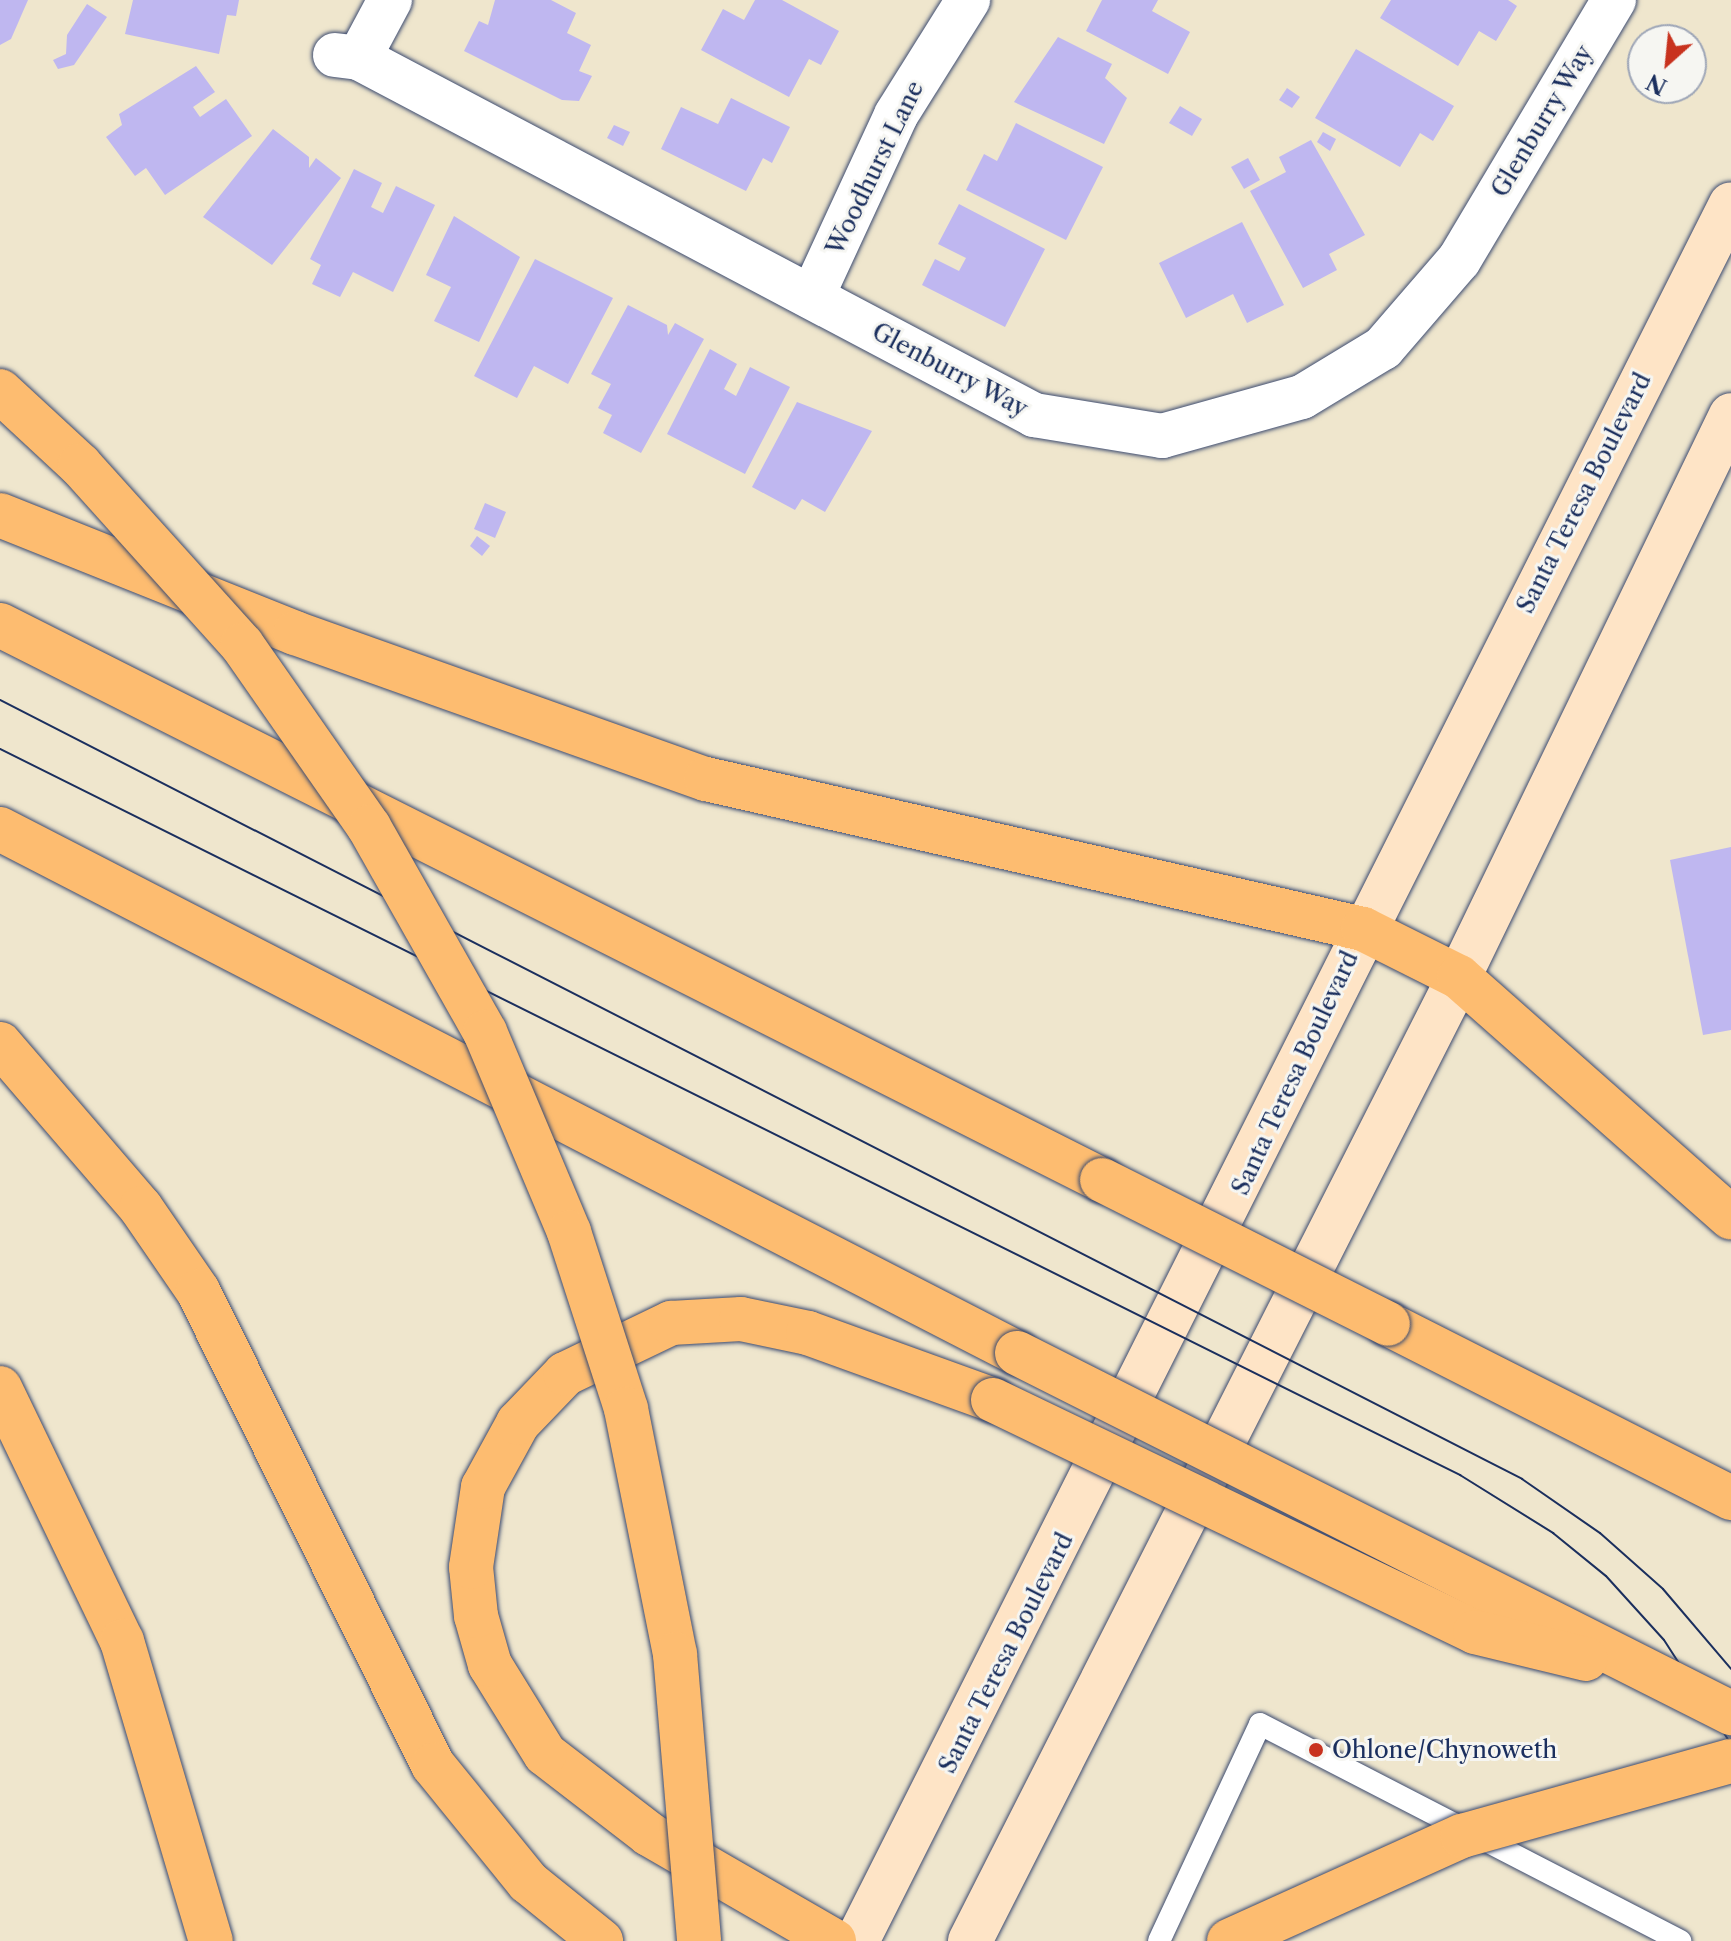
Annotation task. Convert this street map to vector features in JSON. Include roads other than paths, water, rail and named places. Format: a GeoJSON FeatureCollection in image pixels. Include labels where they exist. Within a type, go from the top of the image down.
{"type":"FeatureCollection","features":[{"type":"Feature","properties":{"kind":"highway"},"geometry":{"type":"LineString","coordinates":[[0,391],[164,556],[302,726],[434,936],[517,1102],[599,1319],[658,1551],[687,1748],[699,1941]]}},
{"type":"Feature","properties":{"kind":"highway"},"geometry":{"type":"LineString","coordinates":[[0,515],[295,633],[706,779],[1363,929],[1459,977],[1731,1218]]}},
{"type":"Feature","properties":{"kind":"highway"},"geometry":{"type":"LineString","coordinates":[[0,625],[1731,1498]]}},
{"type":"Feature","properties":{"kind":"highway"},"geometry":{"type":"LineString","coordinates":[[0,829],[1017,1353],[1731,1713]]}},
{"type":"Feature","properties":{"kind":"highway"},"geometry":{"type":"LineString","coordinates":[[0,1044],[122,1184],[198,1291],[433,1765],[528,1882],[601,1941]]}},
{"type":"Feature","properties":{"kind":"highway"},"geometry":{"type":"LineString","coordinates":[[834,1941],[649,1834],[545,1754],[490,1665],[476,1616],[471,1567],[483,1487],[518,1423],[565,1374],[671,1323],[741,1319],[808,1333],[993,1400],[1475,1632],[1662,1677]]}},
{"type":"Feature","properties":{"kind":"highway"},"geometry":{"type":"LineString","coordinates":[[0,1388],[122,1641],[211,1941]]}},
{"type":"Feature","properties":{"kind":"highway"},"geometry":{"type":"LineString","coordinates":[[1229,1941],[1462,1836],[1731,1761]]}},
{"type":"Feature","properties":{"kind":"main road","name":"Santa Teresa Boulevard"},"geometry":{"type":"LineString","coordinates":[[857,1941],[1241,1189],[1363,929],[1731,204]]}},
{"type":"Feature","properties":{"kind":"main road"},"geometry":{"type":"LineString","coordinates":[[970,1941],[1459,977],[1731,415]]}},
{"type":"Feature","properties":{"kind":"street","name":"Glenburry Way"},"geometry":{"type":"LineString","coordinates":[[390,0],[347,57],[1034,415],[1162,436],[1302,397],[1383,348],[1459,260],[1614,0]]}},
{"type":"Feature","properties":{"kind":"street","name":"Woodhurst Lane"},"geometry":{"type":"LineString","coordinates":[[812,297],[896,115],[968,0]]}},
{"type":"Feature","properties":{"kind":"lane"},"geometry":{"type":"LineString","coordinates":[[1159,1941],[1260,1724],[1680,1941]]}},
{"type":"Feature","properties":{"kind":"tram line"},"geometry":{"type":"LineString","coordinates":[[0,700],[1522,1479],[1600,1533],[1663,1589],[1731,1669]]}},
{"type":"Feature","properties":{"kind":"tram line"},"geometry":{"type":"LineString","coordinates":[[0,749],[1460,1475],[1553,1533],[1606,1576],[1664,1640],[1731,1744]]}},
{"type":"Feature","properties":{"kind":"place","name":"Ohlone/Chynoweth"},"geometry":{"type":"Point","coordinates":[1316,1750]}}]}
